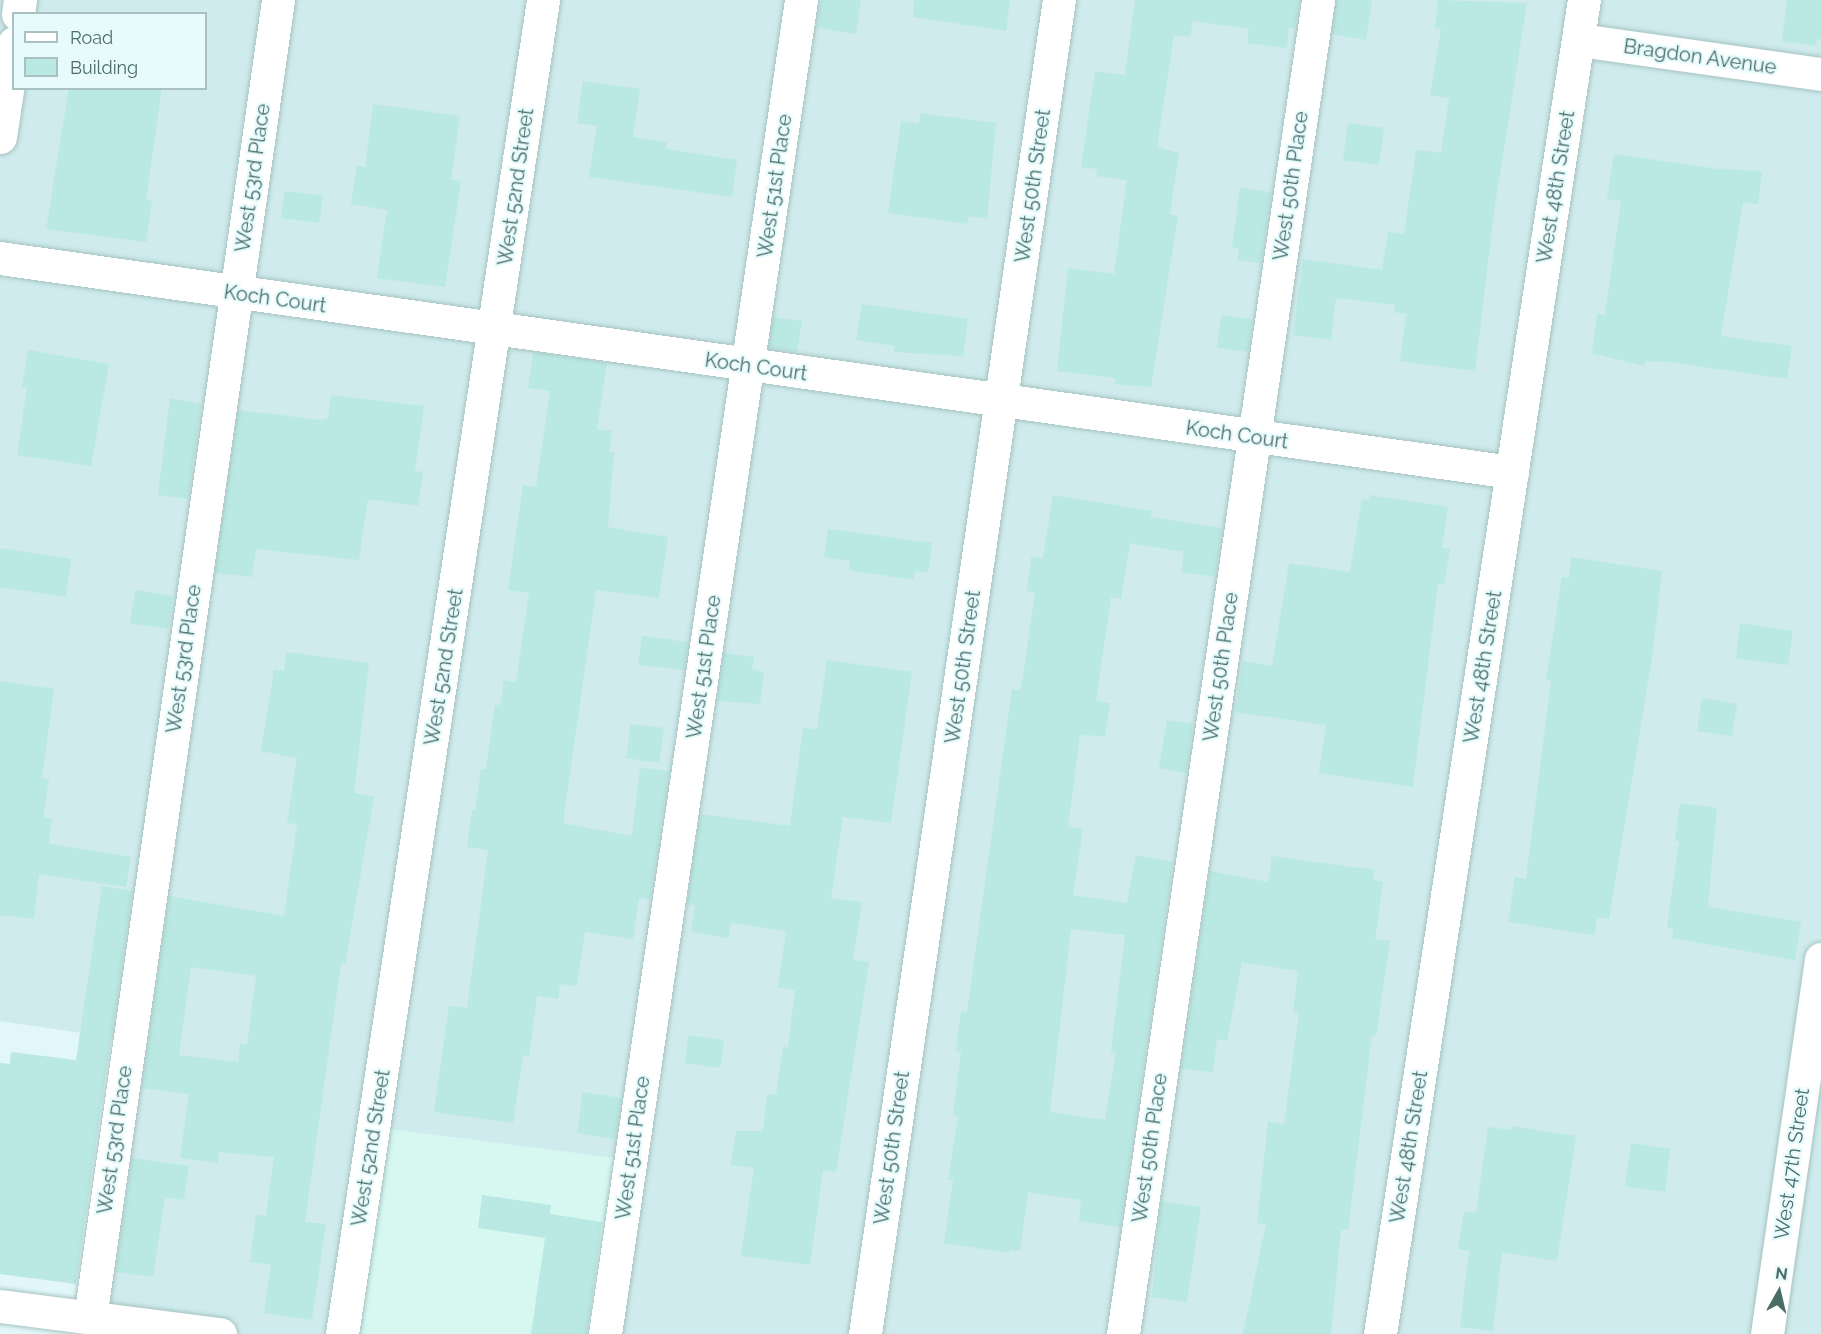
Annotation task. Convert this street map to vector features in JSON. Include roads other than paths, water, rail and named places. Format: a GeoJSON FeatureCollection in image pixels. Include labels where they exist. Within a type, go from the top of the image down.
{"type":"FeatureCollection","features":[{"type":"Feature","properties":{"kind":"street","name":"West 53rd Place"},"geometry":{"type":"LineString","coordinates":[[90,1318],[278,0]]}},
{"type":"Feature","properties":{"kind":"street","name":"West 52nd Street"},"geometry":{"type":"LineString","coordinates":[[342,1334],[543,0]]}},
{"type":"Feature","properties":{"kind":"street","name":"West 51st Place"},"geometry":{"type":"LineString","coordinates":[[605,1334],[801,0]]}},
{"type":"Feature","properties":{"kind":"street","name":"West 50th Street"},"geometry":{"type":"LineString","coordinates":[[865,1334],[1059,0]]}},
{"type":"Feature","properties":{"kind":"street","name":"West 50th Place"},"geometry":{"type":"LineString","coordinates":[[1123,1334],[1318,0]]}},
{"type":"Feature","properties":{"kind":"street","name":"West 48th Street"},"geometry":{"type":"LineString","coordinates":[[1380,1334],[1584,0]]}},
{"type":"Feature","properties":{"kind":"street","name":"Bragdon Avenue"},"geometry":{"type":"LineString","coordinates":[[1579,39],[1821,74]]}},
{"type":"Feature","properties":{"kind":"street"},"geometry":{"type":"LineString","coordinates":[[0,137],[12,56]]}},
{"type":"Feature","properties":{"kind":"street","name":"Koch Court"},"geometry":{"type":"LineString","coordinates":[[0,258],[236,294],[1512,472]]}},
{"type":"Feature","properties":{"kind":"street","name":"West 47th Street"},"geometry":{"type":"LineString","coordinates":[[1767,1334],[1821,959]]}},
{"type":"Feature","properties":{"kind":"street"},"geometry":{"type":"LineString","coordinates":[[0,1306],[220,1334]]}}]}
